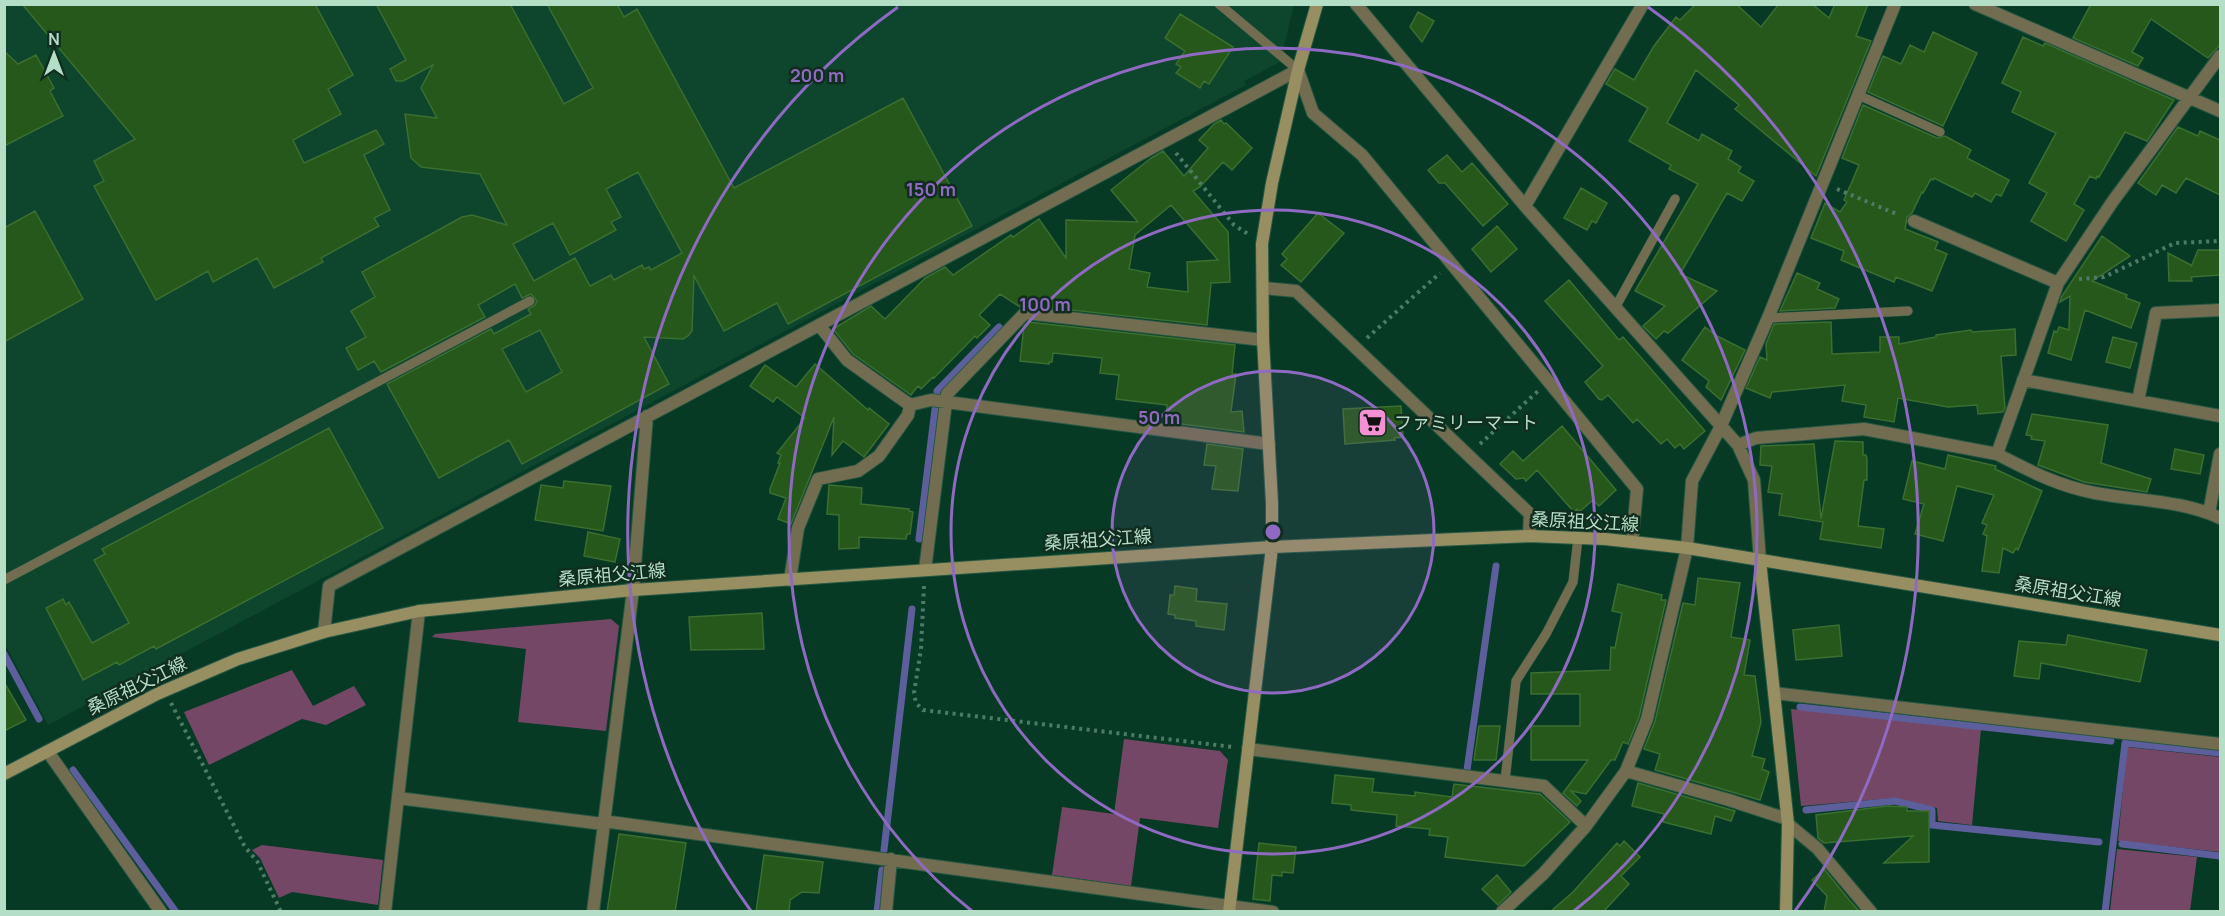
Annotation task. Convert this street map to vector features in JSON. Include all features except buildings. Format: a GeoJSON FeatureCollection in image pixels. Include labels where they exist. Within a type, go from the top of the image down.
{"type":"FeatureCollection","features":[{"type":"Feature","properties":{"kind":"main road"},"geometry":{"type":"LineString","coordinates":[[1229,908],[1272,547],[1263,340],[1262,244],[1272,183],[1298,70],[1317,4]]}},
{"type":"Feature","properties":{"kind":"main road","name":"桑原祖父江線"},"geometry":{"type":"LineString","coordinates":[[4,774],[165,691],[238,659],[324,632],[419,611],[633,590],[1272,547],[1529,536],[1632,542],[1687,548],[2220,635]]}},
{"type":"Feature","properties":{"kind":"main road"},"geometry":{"type":"LineString","coordinates":[[1760,561],[1788,822],[1786,912]]}},
{"type":"Feature","properties":{"kind":"street"},"geometry":{"type":"LineString","coordinates":[[1356,4],[1525,206],[1720,428],[1738,445],[1754,480],[1760,561]]}},
{"type":"Feature","properties":{"kind":"street"},"geometry":{"type":"LineString","coordinates":[[1525,206],[1643,4]]}},
{"type":"Feature","properties":{"kind":"street"},"geometry":{"type":"LineString","coordinates":[[1502,912],[1543,874],[1586,826],[1626,771],[1647,719],[1687,548],[1692,481],[1720,428],[1768,318],[1895,4]]}},
{"type":"Feature","properties":{"kind":"street"},"geometry":{"type":"LineString","coordinates":[[1975,4],[2220,111]]}},
{"type":"Feature","properties":{"kind":"street"},"geometry":{"type":"LineString","coordinates":[[1997,454],[2058,282],[2220,56]]}},
{"type":"Feature","properties":{"kind":"street"},"geometry":{"type":"LineString","coordinates":[[324,632],[329,586],[1298,70],[1313,113],[1362,155],[1637,489],[1632,542]]}},
{"type":"Feature","properties":{"kind":"street"},"geometry":{"type":"LineString","coordinates":[[1914,222],[2058,282]]}},
{"type":"Feature","properties":{"kind":"street"},"geometry":{"type":"LineString","coordinates":[[1263,288],[1296,291],[1530,514],[1529,536]]}},
{"type":"Feature","properties":{"kind":"street"},"geometry":{"type":"LineString","coordinates":[[2138,401],[2156,313],[2220,310]]}},
{"type":"Feature","properties":{"kind":"street"},"geometry":{"type":"LineString","coordinates":[[925,570],[947,394],[1025,313],[1263,340]]}},
{"type":"Feature","properties":{"kind":"street"},"geometry":{"type":"LineString","coordinates":[[819,325],[847,360],[910,405],[931,400],[1269,444]]}},
{"type":"Feature","properties":{"kind":"street"},"geometry":{"type":"LineString","coordinates":[[2023,380],[2220,416]]}},
{"type":"Feature","properties":{"kind":"street"},"geometry":{"type":"LineString","coordinates":[[790,580],[798,528],[818,479],[858,471],[879,456],[909,415],[910,405]]}},
{"type":"Feature","properties":{"kind":"street"},"geometry":{"type":"LineString","coordinates":[[593,912],[633,590],[647,416]]}},
{"type":"Feature","properties":{"kind":"street"},"geometry":{"type":"LineString","coordinates":[[1738,445],[1756,438],[1863,429],[1997,454],[2048,480],[2094,493],[2161,502],[2215,516],[2220,454]]}},
{"type":"Feature","properties":{"kind":"street"},"geometry":{"type":"LineString","coordinates":[[385,912],[419,611]]}},
{"type":"Feature","properties":{"kind":"street"},"geometry":{"type":"LineString","coordinates":[[1774,693],[2220,744]]}},
{"type":"Feature","properties":{"kind":"street"},"geometry":{"type":"LineString","coordinates":[[1248,749],[1544,786],[1586,826]]}},
{"type":"Feature","properties":{"kind":"street"},"geometry":{"type":"LineString","coordinates":[[48,752],[161,912]]}},
{"type":"Feature","properties":{"kind":"street"},"geometry":{"type":"LineString","coordinates":[[1626,771],[1729,800],[1788,822],[1817,848],[1871,912]]}},
{"type":"Feature","properties":{"kind":"street"},"geometry":{"type":"LineString","coordinates":[[398,798],[891,859],[1229,908],[1274,912]]}},
{"type":"Feature","properties":{"kind":"street"},"geometry":{"type":"LineString","coordinates":[[886,912],[891,859]]}},
{"type":"Feature","properties":{"kind":"lane"},"geometry":{"type":"LineString","coordinates":[[1219,4],[1298,70]]}},
{"type":"Feature","properties":{"kind":"lane"},"geometry":{"type":"LineString","coordinates":[[1858,94],[1940,132]]}},
{"type":"Feature","properties":{"kind":"lane"},"geometry":{"type":"LineString","coordinates":[[1615,308],[1675,199]]}},
{"type":"Feature","properties":{"kind":"lane"},"geometry":{"type":"LineString","coordinates":[[4,580],[530,301]]}},
{"type":"Feature","properties":{"kind":"lane"},"geometry":{"type":"LineString","coordinates":[[1768,318],[1908,311]]}},
{"type":"Feature","properties":{"kind":"lane"},"geometry":{"type":"LineString","coordinates":[[1505,781],[1516,681],[1546,634],[1573,582],[1578,538]]}},
{"type":"Feature","properties":{"kind":"path"},"geometry":{"type":"LineString","coordinates":[[1166,140],[1234,225],[1262,244]]}},
{"type":"Feature","properties":{"kind":"path"},"geometry":{"type":"LineString","coordinates":[[1823,183],[1914,222]]}},
{"type":"Feature","properties":{"kind":"path"},"geometry":{"type":"LineString","coordinates":[[2058,282],[2103,277],[2175,243],[2220,241]]}},
{"type":"Feature","properties":{"kind":"path"},"geometry":{"type":"LineString","coordinates":[[1356,348],[1452,263]]}},
{"type":"Feature","properties":{"kind":"path"},"geometry":{"type":"LineString","coordinates":[[1468,455],[1549,381]]}},
{"type":"Feature","properties":{"kind":"path"},"geometry":{"type":"LineString","coordinates":[[925,570],[921,649],[914,693],[916,703],[923,710],[1248,749]]}},
{"type":"Feature","properties":{"kind":"path"},"geometry":{"type":"LineString","coordinates":[[165,691],[244,847],[257,861],[281,912]]}},
{"type":"Feature","properties":{"kind":"shaded area"},"geometry":{"type":"Polygon","coordinates":[[[4,5],[1294,5],[1280,62],[1244,81],[1246,85],[48,725],[5,644],[4,5]]]}},
{"type":"Feature","properties":{"kind":"shaded area"},"geometry":{"type":"Polygon","coordinates":[[[611,619],[619,626],[606,731],[518,722],[526,649],[432,637],[435,634],[611,619]]]}},
{"type":"Feature","properties":{"kind":"shaded area"},"geometry":{"type":"Polygon","coordinates":[[[292,670],[313,706],[354,686],[366,705],[326,725],[302,719],[209,765],[184,712],[292,670]]]}},
{"type":"Feature","properties":{"kind":"shaded area"},"geometry":{"type":"Polygon","coordinates":[[[1791,709],[1981,729],[1972,825],[1938,821],[1937,808],[1895,798],[1801,806],[1791,709]]]}},
{"type":"Feature","properties":{"kind":"shaded area"},"geometry":{"type":"Polygon","coordinates":[[[1124,739],[1220,751],[1228,760],[1218,828],[1140,818],[1131,886],[1052,875],[1062,807],[1114,814],[1124,739]]]}},
{"type":"Feature","properties":{"kind":"shaded area"},"geometry":{"type":"Polygon","coordinates":[[[2127,747],[2220,757],[2220,852],[2118,841],[2127,747]]]}},
{"type":"Feature","properties":{"kind":"shaded area"},"geometry":{"type":"Polygon","coordinates":[[[262,845],[383,860],[378,905],[292,892],[279,898],[260,858],[252,850],[262,845]]]}},
{"type":"Feature","properties":{"kind":"shaded area"},"geometry":{"type":"Polygon","coordinates":[[[2117,849],[2197,857],[2190,911],[2110,911],[2117,849]]]}},
{"type":"Feature","properties":{"kind":"waterway"},"geometry":{"type":"LineString","coordinates":[[937,394],[937,391],[999,327]]}},
{"type":"Feature","properties":{"kind":"waterway"},"geometry":{"type":"LineString","coordinates":[[919,539],[935,409]]}},
{"type":"Feature","properties":{"kind":"waterway"},"geometry":{"type":"LineString","coordinates":[[1467,770],[1496,566]]}},
{"type":"Feature","properties":{"kind":"waterway"},"geometry":{"type":"LineString","coordinates":[[884,850],[912,609]]}},
{"type":"Feature","properties":{"kind":"waterway"},"geometry":{"type":"LineString","coordinates":[[4,654],[39,719]]}},
{"type":"Feature","properties":{"kind":"waterway"},"geometry":{"type":"LineString","coordinates":[[1800,707],[2111,741]]}},
{"type":"Feature","properties":{"kind":"waterway"},"geometry":{"type":"LineString","coordinates":[[2105,912],[2125,743],[2220,753]]}},
{"type":"Feature","properties":{"kind":"waterway"},"geometry":{"type":"LineString","coordinates":[[73,770],[176,912]]}},
{"type":"Feature","properties":{"kind":"waterway"},"geometry":{"type":"LineString","coordinates":[[1806,810],[1895,801],[1932,810],[1932,825],[2099,842]]}},
{"type":"Feature","properties":{"kind":"waterway"},"geometry":{"type":"LineString","coordinates":[[2122,844],[2220,856]]}},
{"type":"Feature","properties":{"kind":"waterway"},"geometry":{"type":"LineString","coordinates":[[877,912],[882,870]]}},
{"type":"Feature","properties":{"kind":"place","name":"ファミリーマート"},"geometry":{"type":"Point","coordinates":[1373,423]}}]}
